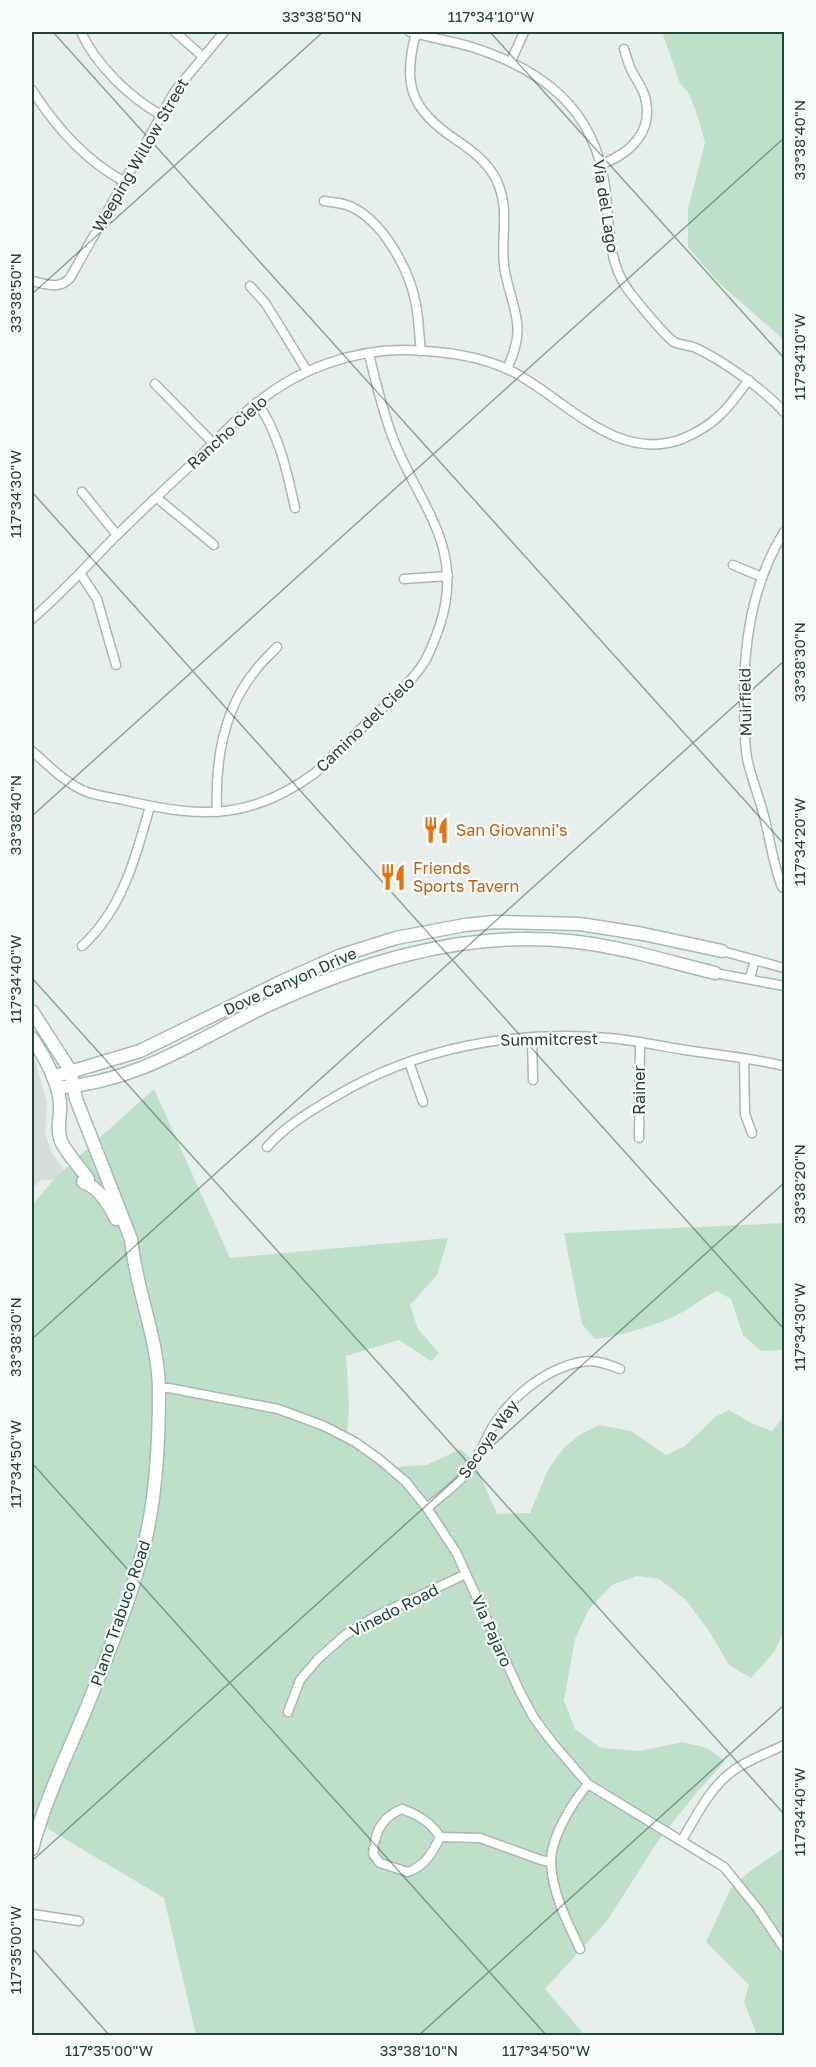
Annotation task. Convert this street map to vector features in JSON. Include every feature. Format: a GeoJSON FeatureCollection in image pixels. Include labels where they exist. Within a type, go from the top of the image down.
{"type":"FeatureCollection","features":[{"type":"Feature","properties":{"kind":"street"},"geometry":{"type":"LineString","coordinates":[[81,32],[92,51],[121,85],[135,98],[161,115]]}},
{"type":"Feature","properties":{"kind":"street"},"geometry":{"type":"LineString","coordinates":[[175,32],[202,56]]}},
{"type":"Feature","properties":{"kind":"street","name":"Weeping Willow Street"},"geometry":{"type":"LineString","coordinates":[[32,281],[64,285],[70,278],[175,91],[224,32]]}},
{"type":"Feature","properties":{"kind":"street"},"geometry":{"type":"LineString","coordinates":[[413,32],[409,57],[409,78],[416,102],[444,132],[477,153],[496,180],[505,211],[504,269],[518,325],[515,351],[507,369]]}},
{"type":"Feature","properties":{"kind":"street","name":"Via del Lago"},"geometry":{"type":"LineString","coordinates":[[413,32],[471,47],[511,61],[541,77],[586,125],[602,164],[608,233],[616,268],[627,287],[674,342],[696,348],[749,380],[784,412]]}},
{"type":"Feature","properties":{"kind":"street"},"geometry":{"type":"LineString","coordinates":[[511,61],[524,32]]}},
{"type":"Feature","properties":{"kind":"street"},"geometry":{"type":"LineString","coordinates":[[602,164],[617,159],[628,151],[639,139],[646,116],[645,96],[630,67],[624,49]]}},
{"type":"Feature","properties":{"kind":"street"},"geometry":{"type":"LineString","coordinates":[[32,90],[43,107],[84,154],[123,181]]}},
{"type":"Feature","properties":{"kind":"street"},"geometry":{"type":"LineString","coordinates":[[324,201],[348,206],[364,215],[388,238],[403,265],[416,303],[421,351]]}},
{"type":"Feature","properties":{"kind":"street"},"geometry":{"type":"LineString","coordinates":[[250,286],[266,304],[307,371]]}},
{"type":"Feature","properties":{"kind":"street","name":"Rancho Cielo"},"geometry":{"type":"LineString","coordinates":[[32,619],[257,402],[285,383],[327,363],[369,354],[406,350],[469,357],[518,374],[617,439],[653,445],[671,443],[705,428],[721,414],[749,380]]}},
{"type":"Feature","properties":{"kind":"street","name":"Camino del Cielo"},"geometry":{"type":"LineString","coordinates":[[32,751],[60,776],[87,791],[183,812],[217,812],[245,808],[262,803],[300,784],[315,773],[400,692],[422,666],[435,641],[446,606],[448,576],[443,544],[433,517],[395,443],[380,404],[369,354]]}},
{"type":"Feature","properties":{"kind":"street"},"geometry":{"type":"LineString","coordinates":[[155,384],[213,443]]}},
{"type":"Feature","properties":{"kind":"street"},"geometry":{"type":"LineString","coordinates":[[257,402],[266,415],[278,442],[295,508]]}},
{"type":"Feature","properties":{"kind":"street"},"geometry":{"type":"LineString","coordinates":[[82,492],[117,535]]}},
{"type":"Feature","properties":{"kind":"street"},"geometry":{"type":"LineString","coordinates":[[157,498],[214,545]]}},
{"type":"Feature","properties":{"kind":"street","name":"Muirfield"},"geometry":{"type":"LineString","coordinates":[[784,532],[768,561],[752,612],[746,647],[744,719],[747,757],[778,875],[784,888]]}},
{"type":"Feature","properties":{"kind":"street"},"geometry":{"type":"LineString","coordinates":[[733,565],[762,577]]}},
{"type":"Feature","properties":{"kind":"street"},"geometry":{"type":"LineString","coordinates":[[80,573],[97,599],[116,665]]}},
{"type":"Feature","properties":{"kind":"street"},"geometry":{"type":"LineString","coordinates":[[404,579],[448,576]]}},
{"type":"Feature","properties":{"kind":"street"},"geometry":{"type":"LineString","coordinates":[[217,812],[216,784],[220,749],[229,718],[254,672],[277,647]]}},
{"type":"Feature","properties":{"kind":"street"},"geometry":{"type":"LineString","coordinates":[[82,946],[105,922],[129,874],[150,806]]}},
{"type":"Feature","properties":{"kind":"street","name":"Dove Canyon Drive"},"geometry":{"type":"LineString","coordinates":[[55,1083],[70,1070],[140,1051],[339,956],[396,938],[465,925],[495,922],[580,924],[643,934],[722,951],[784,968]]}},
{"type":"Feature","properties":{"kind":"street","name":"Dove Canyon Drive"},"geometry":{"type":"LineString","coordinates":[[55,1083],[74,1087],[121,1077],[173,1056],[266,1007],[356,969],[442,947],[512,939],[567,941],[627,950],[715,973],[784,986]]}},
{"type":"Feature","properties":{"kind":"street"},"geometry":{"type":"LineString","coordinates":[[750,978],[755,960]]}},
{"type":"Feature","properties":{"kind":"street","name":"Plano Trabuco Road"},"geometry":{"type":"LineString","coordinates":[[32,1011],[70,1070],[76,1099],[131,1239],[133,1262]]}},
{"type":"Feature","properties":{"kind":"street","name":"Summitcrest"},"geometry":{"type":"LineString","coordinates":[[267,1148],[285,1129],[356,1084],[409,1062],[447,1050],[494,1040],[579,1036],[640,1042],[784,1066]]}},
{"type":"Feature","properties":{"kind":"street"},"geometry":{"type":"LineString","coordinates":[[532,1037],[533,1080]]}},
{"type":"Feature","properties":{"kind":"street"},"geometry":{"type":"LineString","coordinates":[[32,1038],[55,1083]]}},
{"type":"Feature","properties":{"kind":"street","name":"Rainer"},"geometry":{"type":"LineString","coordinates":[[639,1138],[640,1042]]}},
{"type":"Feature","properties":{"kind":"street"},"geometry":{"type":"LineString","coordinates":[[744,1059],[745,1114],[752,1133]]}},
{"type":"Feature","properties":{"kind":"street"},"geometry":{"type":"LineString","coordinates":[[409,1062],[423,1102]]}},
{"type":"Feature","properties":{"kind":"street","name":"Plano Trabuco Road"},"geometry":{"type":"LineString","coordinates":[[32,1849],[47,1801],[93,1692],[138,1570],[149,1525],[157,1473],[159,1389],[154,1348],[133,1262],[110,1205],[88,1184],[88,1179],[60,1139],[58,1128],[60,1103],[55,1083]]}},
{"type":"Feature","properties":{"kind":"street","name":"Secoya Way"},"geometry":{"type":"LineString","coordinates":[[427,1508],[469,1470],[496,1422],[510,1403],[531,1384],[561,1369],[589,1361],[604,1362],[620,1369]]}},
{"type":"Feature","properties":{"kind":"street","name":"Via Pajaro"},"geometry":{"type":"LineString","coordinates":[[159,1389],[169,1388],[278,1409],[324,1426],[355,1442],[380,1459],[406,1482],[452,1545],[520,1692],[534,1718],[552,1742],[588,1784],[638,1816],[682,1840],[729,1873],[758,1909],[784,1947]]}},
{"type":"Feature","properties":{"kind":"street","name":"Vinedo Road"},"geometry":{"type":"LineString","coordinates":[[288,1712],[300,1680],[318,1659],[345,1635],[376,1616],[466,1574]]}},
{"type":"Feature","properties":{"kind":"street"},"geometry":{"type":"LineString","coordinates":[[682,1840],[709,1795],[720,1782],[747,1762],[784,1745]]}},
{"type":"Feature","properties":{"kind":"street"},"geometry":{"type":"LineString","coordinates":[[580,1949],[559,1904],[551,1862],[565,1817],[588,1784]]}},
{"type":"Feature","properties":{"kind":"street"},"geometry":{"type":"LineString","coordinates":[[402,1809],[420,1816],[440,1837],[425,1862],[408,1872],[380,1863],[373,1854],[376,1833],[383,1822],[394,1812],[402,1809]]}},
{"type":"Feature","properties":{"kind":"street"},"geometry":{"type":"LineString","coordinates":[[440,1837],[480,1838],[551,1862]]}},
{"type":"Feature","properties":{"kind":"street"},"geometry":{"type":"LineString","coordinates":[[32,1914],[80,1921]]}},
{"type":"Feature","properties":{"kind":"shaded area"},"geometry":{"type":"Polygon","coordinates":[[[32,1056],[47,1104],[45,1133],[52,1154],[64,1172],[59,1180],[42,1180],[32,1188],[32,1056]]]}},
{"type":"Feature","properties":{"kind":"green space"},"geometry":{"type":"Polygon","coordinates":[[[662,32],[784,32],[784,340],[718,282],[688,247],[688,209],[705,143],[698,117],[689,94],[680,83],[662,32]]]}},
{"type":"Feature","properties":{"kind":"green space"},"geometry":{"type":"Polygon","coordinates":[[[154,1089],[230,1258],[448,1238],[437,1275],[410,1305],[418,1329],[439,1353],[431,1361],[399,1340],[346,1356],[349,1405],[347,1440],[392,1467],[426,1465],[461,1449],[475,1463],[497,1514],[530,1513],[549,1468],[564,1448],[579,1435],[599,1425],[631,1431],[666,1455],[685,1446],[715,1417],[729,1410],[753,1424],[772,1431],[784,1416],[784,1630],[775,1651],[751,1678],[729,1665],[709,1631],[685,1599],[659,1579],[637,1576],[612,1585],[589,1609],[575,1639],[564,1700],[575,1729],[601,1748],[639,1751],[683,1742],[707,1748],[725,1761],[658,1841],[607,1921],[545,1989],[585,2035],[196,2035],[164,1898],[40,1824],[32,1832],[32,1205],[58,1175],[154,1089]]]}},
{"type":"Feature","properties":{"kind":"green space"},"geometry":{"type":"Polygon","coordinates":[[[784,1223],[784,1350],[761,1351],[743,1335],[731,1299],[717,1291],[669,1319],[625,1333],[595,1339],[582,1324],[564,1233],[784,1223]]]}},
{"type":"Feature","properties":{"kind":"green space"},"geometry":{"type":"Polygon","coordinates":[[[784,1848],[784,2035],[757,2035],[744,2002],[749,1985],[706,1942],[731,1888],[749,1872],[784,1848]]]}},
{"type":"Feature","properties":{"kind":"place","name":"San Giovanni's"},"geometry":{"type":"Point","coordinates":[436,830]}},
{"type":"Feature","properties":{"kind":"place","name":"Friends Sports Tavern"},"geometry":{"type":"Point","coordinates":[393,877]}}]}
